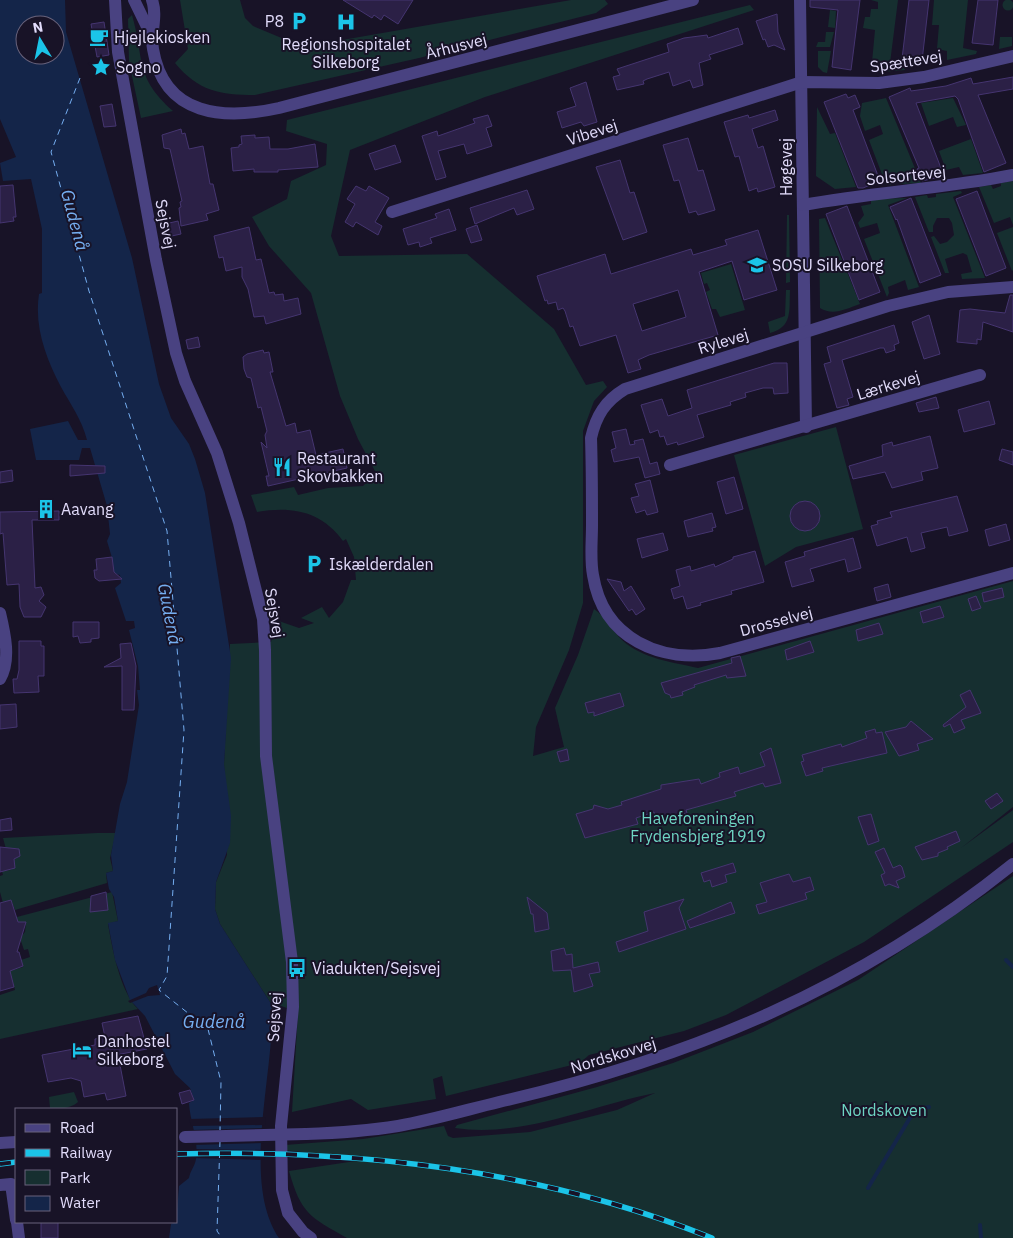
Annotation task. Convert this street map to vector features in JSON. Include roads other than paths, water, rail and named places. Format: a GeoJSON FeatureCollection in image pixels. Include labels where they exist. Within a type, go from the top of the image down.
{"type":"FeatureCollection","features":[{"type":"Feature","properties":{"kind":"street","name":"Sejsvej"},"geometry":{"type":"LineString","coordinates":[[115,0],[118,52],[156,260],[176,354],[185,381],[217,453],[239,523],[263,619],[266,756],[292,962],[293,1007],[281,1126],[282,1190],[288,1213],[303,1232],[311,1238]]}},
{"type":"Feature","properties":{"kind":"street","name":"Århusvej"},"geometry":{"type":"LineString","coordinates":[[134,0],[151,35],[157,64],[166,82],[179,96],[195,106],[212,113],[240,115],[289,105],[693,0]]}},
{"type":"Feature","properties":{"kind":"street","name":"Århusvej"},"geometry":{"type":"LineString","coordinates":[[151,35],[155,19],[152,0]]}},
{"type":"Feature","properties":{"kind":"street","name":"Høgevej"},"geometry":{"type":"LineString","coordinates":[[800,0],[804,333]]}},
{"type":"Feature","properties":{"kind":"street","name":"Spættevej"},"geometry":{"type":"LineString","coordinates":[[802,82],[879,83],[924,77],[1013,56]]}},
{"type":"Feature","properties":{"kind":"street","name":"Vibevej"},"geometry":{"type":"LineString","coordinates":[[392,212],[802,82]]}},
{"type":"Feature","properties":{"kind":"street","name":"Solsortevej"},"geometry":{"type":"LineString","coordinates":[[803,205],[843,198],[965,185],[1013,175]]}},
{"type":"Feature","properties":{"kind":"street","name":"Rylevej"},"geometry":{"type":"LineString","coordinates":[[592,563],[592,438],[594,423],[606,404],[625,389],[888,306],[948,292],[1013,288]]}},
{"type":"Feature","properties":{"kind":"street"},"geometry":{"type":"LineString","coordinates":[[804,333],[806,427]]}},
{"type":"Feature","properties":{"kind":"street","name":"Lærkevej"},"geometry":{"type":"LineString","coordinates":[[670,466],[980,375]]}},
{"type":"Feature","properties":{"kind":"street","name":"Drosselvej"},"geometry":{"type":"LineString","coordinates":[[592,563],[596,589],[605,609],[619,627],[635,641],[655,651],[676,656],[698,657],[792,634],[1013,573]]}},
{"type":"Feature","properties":{"kind":"street"},"geometry":{"type":"LineString","coordinates":[[0,613],[6,656],[0,679]]}},
{"type":"Feature","properties":{"kind":"street","name":"Nordskovvej"},"geometry":{"type":"LineString","coordinates":[[181,1137],[359,1132],[399,1126],[524,1097],[618,1072],[716,1038],[782,1009],[884,954],[984,887],[1013,864]]}},
{"type":"Feature","properties":{"kind":"street"},"geometry":{"type":"LineString","coordinates":[[0,1143],[15,1142]]}},
{"type":"Feature","properties":{"kind":"street"},"geometry":{"type":"LineString","coordinates":[[5,1185],[15,1218]]}},
{"type":"Feature","properties":{"kind":"street"},"geometry":{"type":"LineString","coordinates":[[16,1223],[19,1238]]}},
{"type":"Feature","properties":{"kind":"water","name":"Gudenå"},"geometry":{"type":"Polygon","coordinates":[[[0,0],[65,0],[66,32],[132,258],[159,384],[171,418],[189,444],[205,493],[231,658],[224,764],[231,816],[230,843],[216,882],[215,909],[220,924],[270,1002],[272,1009],[261,1158],[262,1188],[268,1215],[279,1238],[169,1238],[171,1224],[178,1223],[179,1186],[189,1178],[196,1159],[197,1152],[189,1103],[194,1100],[190,1088],[175,1074],[145,1016],[130,1000],[115,960],[108,923],[118,921],[114,897],[109,889],[106,873],[113,871],[111,855],[120,804],[127,782],[139,705],[137,690],[140,690],[138,666],[129,630],[135,628],[134,621],[126,621],[115,588],[121,583],[120,575],[113,573],[113,561],[107,541],[110,534],[107,506],[90,448],[82,448],[79,460],[36,460],[30,429],[68,421],[78,440],[87,440],[79,419],[61,387],[42,342],[38,306],[39,294],[42,293],[42,229],[31,179],[3,181],[0,163],[16,157],[0,119],[0,0]]]}},
{"type":"Feature","properties":{"kind":"waterway"},"geometry":{"type":"LineString","coordinates":[[1006,960],[1013,967]]}},
{"type":"Feature","properties":{"kind":"waterway"},"geometry":{"type":"LineString","coordinates":[[868,1188],[911,1116],[918,1109],[929,1107]]}},
{"type":"Feature","properties":{"kind":"waterway"},"geometry":{"type":"LineString","coordinates":[[980,1225],[981,1238]]}},
{"type":"Feature","properties":{"kind":"railway"},"geometry":{"type":"LineString","coordinates":[[178,1154],[313,1155],[381,1160],[449,1169],[516,1180],[583,1195],[648,1215],[712,1238]]}},
{"type":"Feature","properties":{"kind":"railway"},"geometry":{"type":"LineString","coordinates":[[0,1164],[15,1162]]}},
{"type":"Feature","properties":{"kind":"place","name":"P8"},"geometry":{"type":"Point","coordinates":[299,21]}},
{"type":"Feature","properties":{"kind":"place","name":"Regionshospitalet Silkeborg"},"geometry":{"type":"Point","coordinates":[346,22]}},
{"type":"Feature","properties":{"kind":"place","name":"Hjejlekiosken"},"geometry":{"type":"Point","coordinates":[99,37]}},
{"type":"Feature","properties":{"kind":"place","name":"Sogno"},"geometry":{"type":"Point","coordinates":[101,67]}},
{"type":"Feature","properties":{"kind":"place","name":"SOSU Silkeborg"},"geometry":{"type":"Point","coordinates":[757,265]}},
{"type":"Feature","properties":{"kind":"place","name":"Restaurant Skovbakken"},"geometry":{"type":"Point","coordinates":[282,467]}},
{"type":"Feature","properties":{"kind":"place","name":"Aavang"},"geometry":{"type":"Point","coordinates":[46,509]}},
{"type":"Feature","properties":{"kind":"place","name":"Iskælderdalen"},"geometry":{"type":"Point","coordinates":[314,564]}},
{"type":"Feature","properties":{"kind":"place","name":"Viadukten/Sejsvej"},"geometry":{"type":"Point","coordinates":[297,968]}},
{"type":"Feature","properties":{"kind":"place","name":"Danhostel Silkeborg"},"geometry":{"type":"Point","coordinates":[82,1050]}},
{"type":"Feature","properties":{"kind":"park label","name":"Haveforeningen Frydensbjerg 1919"},"geometry":{"type":"Point","coordinates":[698,827]}},
{"type":"Feature","properties":{"kind":"park label","name":"Nordskoven"},"geometry":{"type":"Point","coordinates":[884,1110]}}]}
